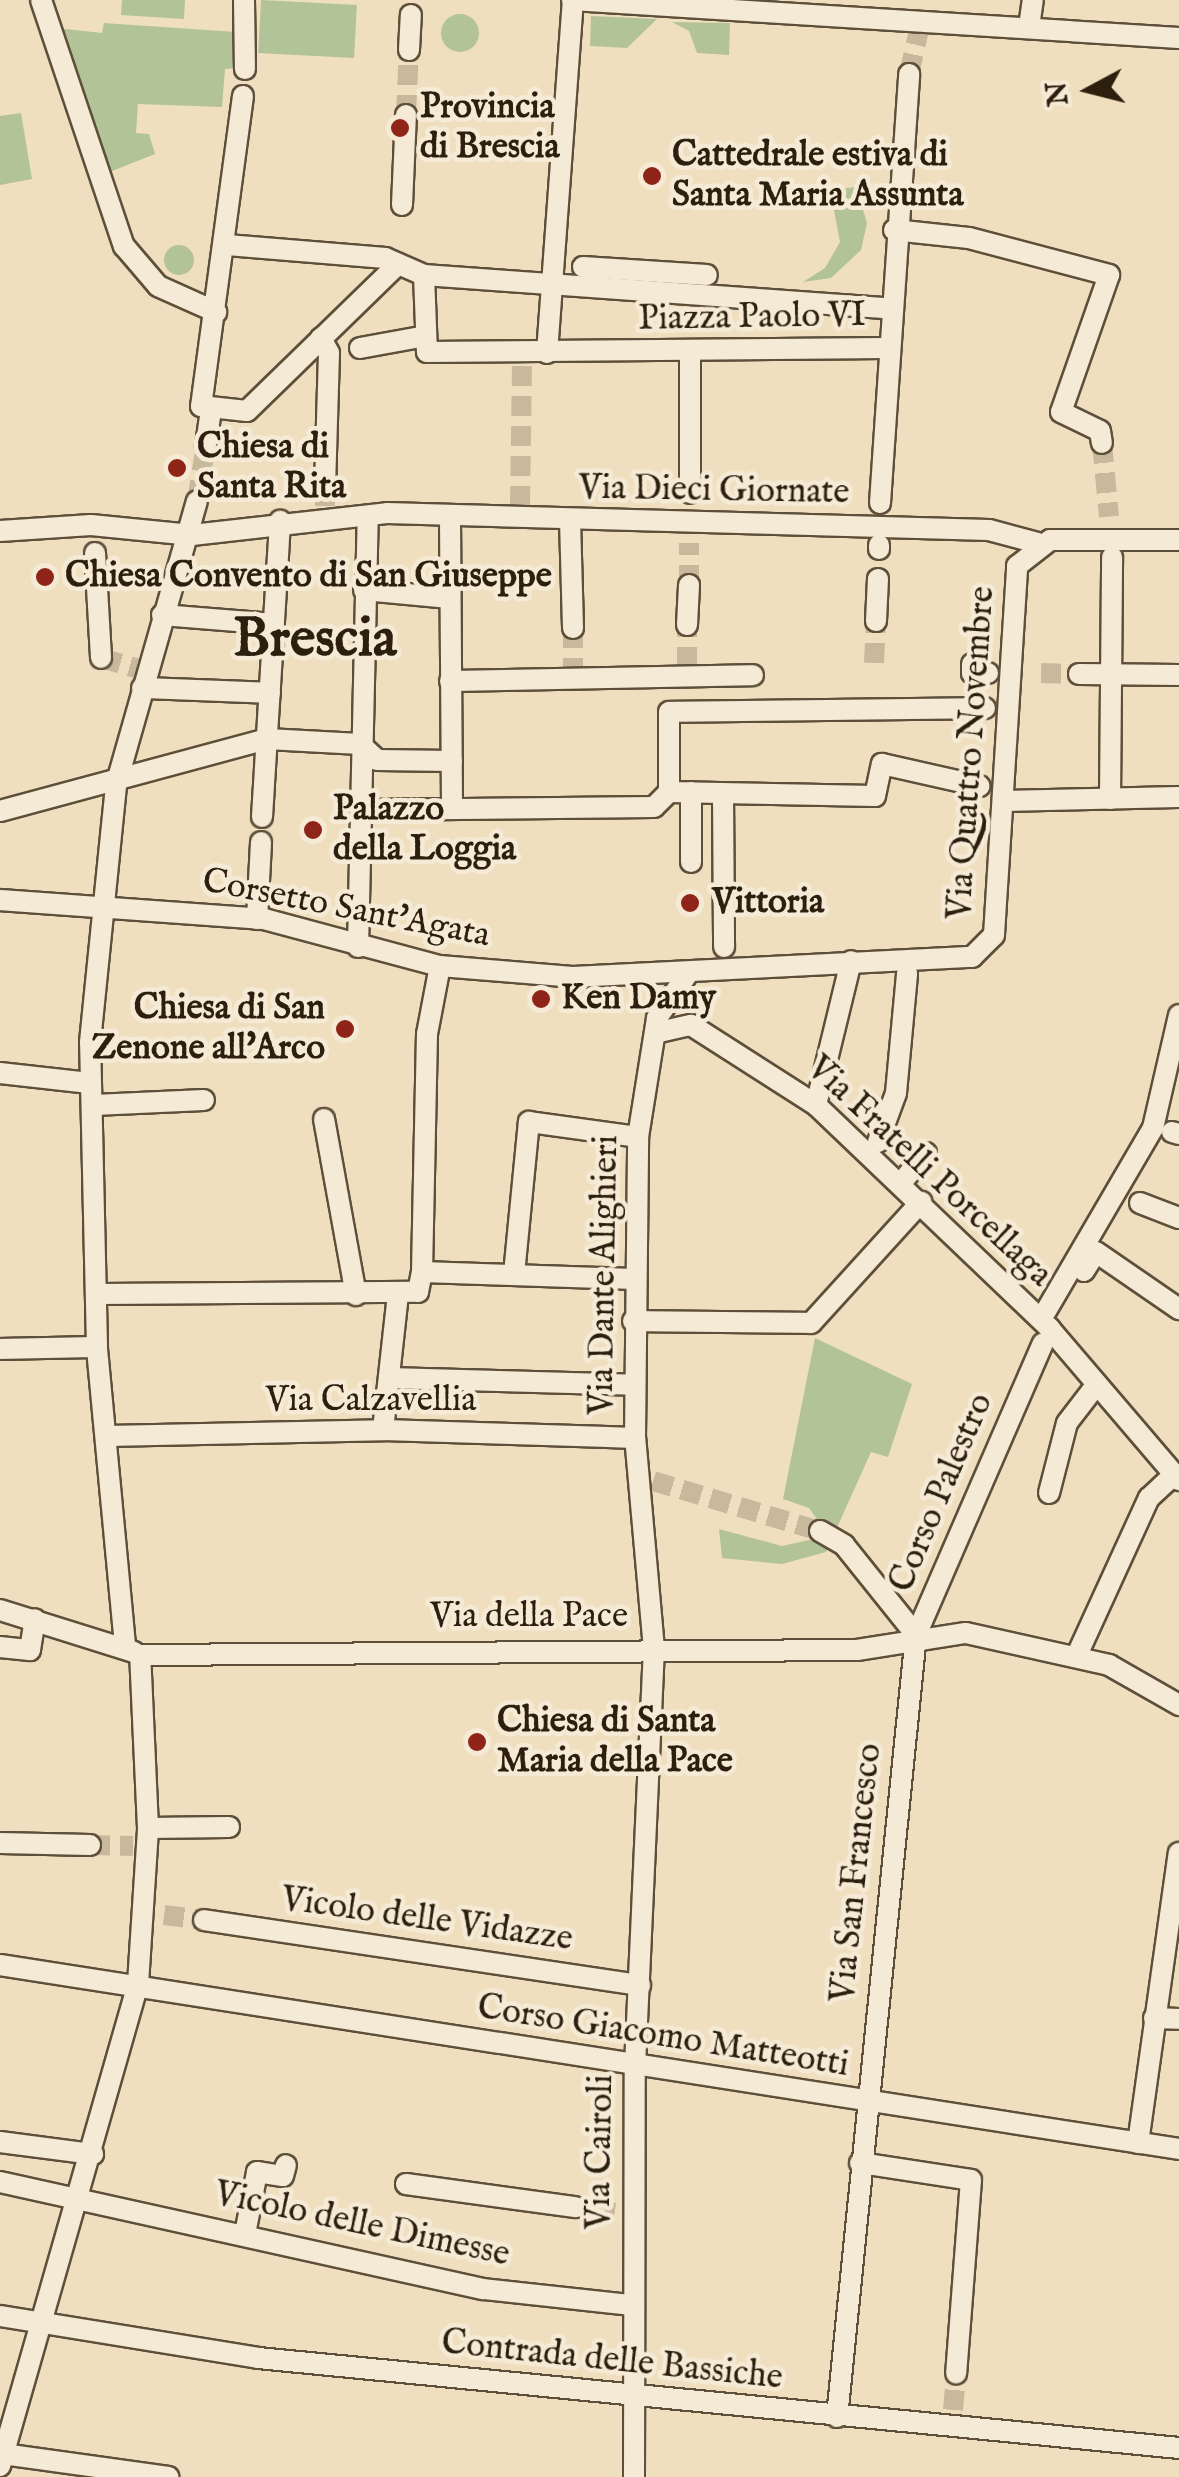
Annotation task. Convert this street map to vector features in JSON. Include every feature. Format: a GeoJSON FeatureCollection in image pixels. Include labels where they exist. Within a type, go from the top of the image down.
{"type":"FeatureCollection","features":[{"type":"Feature","properties":{"kind":"street"},"geometry":{"type":"LineString","coordinates":[[41,0],[112,221],[158,286],[216,312]]}},
{"type":"Feature","properties":{"kind":"street"},"geometry":{"type":"LineString","coordinates":[[244,0],[245,69]]}},
{"type":"Feature","properties":{"kind":"street"},"geometry":{"type":"LineString","coordinates":[[546,353],[572,0],[921,17],[1179,38]]}},
{"type":"Feature","properties":{"kind":"street"},"geometry":{"type":"LineString","coordinates":[[1029,27],[1033,0]]}},
{"type":"Feature","properties":{"kind":"street"},"geometry":{"type":"LineString","coordinates":[[410,50],[412,15]]}},
{"type":"Feature","properties":{"kind":"street"},"geometry":{"type":"LineString","coordinates":[[887,308],[910,74]]}},
{"type":"Feature","properties":{"kind":"street"},"geometry":{"type":"LineString","coordinates":[[206,445],[216,312],[231,220],[243,96]]}},
{"type":"Feature","properties":{"kind":"street"},"geometry":{"type":"LineString","coordinates":[[402,205],[406,115]]}},
{"type":"Feature","properties":{"kind":"street"},"geometry":{"type":"LineString","coordinates":[[894,230],[969,238],[1109,275],[1061,412],[1100,431],[1102,444]]}},
{"type":"Feature","properties":{"kind":"street","name":"Piazza Paolo VI"},"geometry":{"type":"LineString","coordinates":[[227,245],[395,257],[424,275],[710,276],[734,294]]}},
{"type":"Feature","properties":{"kind":"street"},"geometry":{"type":"LineString","coordinates":[[206,407],[247,411],[328,348],[395,257]]}},
{"type":"Feature","properties":{"kind":"street","name":"Piazza Paolo VI"},"geometry":{"type":"LineString","coordinates":[[426,336],[427,352],[522,359],[546,353],[884,348],[887,308],[734,294],[638,274],[580,267],[552,274]]}},
{"type":"Feature","properties":{"kind":"street"},"geometry":{"type":"LineString","coordinates":[[360,348],[426,336],[424,275]]}},
{"type":"Feature","properties":{"kind":"street"},"geometry":{"type":"LineString","coordinates":[[325,502],[328,348]]}},
{"type":"Feature","properties":{"kind":"street"},"geometry":{"type":"LineString","coordinates":[[880,503],[884,348]]}},
{"type":"Feature","properties":{"kind":"street"},"geometry":{"type":"LineString","coordinates":[[690,353],[690,518]]}},
{"type":"Feature","properties":{"kind":"street"},"geometry":{"type":"LineString","coordinates":[[168,2477],[2,2460],[93,2154],[154,1913],[143,1840],[117,1436],[97,1347],[104,1294],[94,1105],[89,1083],[106,938],[116,785],[142,676],[197,501]]}},
{"type":"Feature","properties":{"kind":"street","name":"Via Dieci Giornate"},"geometry":{"type":"LineString","coordinates":[[0,531],[93,540],[140,530],[184,534],[273,522],[325,502],[378,515],[570,520],[690,518],[990,530],[1038,543],[1179,540]]}},
{"type":"Feature","properties":{"kind":"street"},"geometry":{"type":"LineString","coordinates":[[358,947],[364,810],[360,744],[364,590],[378,515]]}},
{"type":"Feature","properties":{"kind":"street"},"geometry":{"type":"LineString","coordinates":[[450,518],[452,806]]}},
{"type":"Feature","properties":{"kind":"street"},"geometry":{"type":"LineString","coordinates":[[570,520],[573,628]]}},
{"type":"Feature","properties":{"kind":"street"},"geometry":{"type":"LineString","coordinates":[[262,817],[260,744],[270,693],[274,624],[273,522]]}},
{"type":"Feature","properties":{"kind":"street"},"geometry":{"type":"LineString","coordinates":[[93,540],[101,658]]}},
{"type":"Feature","properties":{"kind":"street","name":"Via Quattro Novembre"},"geometry":{"type":"LineString","coordinates":[[990,944],[1017,566],[1038,543]]}},
{"type":"Feature","properties":{"kind":"street"},"geometry":{"type":"LineString","coordinates":[[1110,799],[1112,557]]}},
{"type":"Feature","properties":{"kind":"street"},"geometry":{"type":"LineString","coordinates":[[876,621],[878,579]]}},
{"type":"Feature","properties":{"kind":"street"},"geometry":{"type":"LineString","coordinates":[[688,585],[688,625]]}},
{"type":"Feature","properties":{"kind":"street"},"geometry":{"type":"LineString","coordinates":[[364,590],[450,598]]}},
{"type":"Feature","properties":{"kind":"street"},"geometry":{"type":"LineString","coordinates":[[162,615],[274,624]]}},
{"type":"Feature","properties":{"kind":"street"},"geometry":{"type":"LineString","coordinates":[[450,681],[573,673],[634,679],[687,671],[753,675]]}},
{"type":"Feature","properties":{"kind":"street"},"geometry":{"type":"LineString","coordinates":[[1079,674],[1179,675]]}},
{"type":"Feature","properties":{"kind":"street"},"geometry":{"type":"LineString","coordinates":[[142,676],[270,693]]}},
{"type":"Feature","properties":{"kind":"street"},"geometry":{"type":"LineString","coordinates":[[690,862],[669,712],[985,708]]}},
{"type":"Feature","properties":{"kind":"street"},"geometry":{"type":"LineString","coordinates":[[0,810],[116,785],[157,766],[260,744],[360,744],[377,760],[452,761]]}},
{"type":"Feature","properties":{"kind":"street"},"geometry":{"type":"LineString","coordinates":[[364,810],[452,806],[654,807],[680,792],[874,796],[882,764],[980,786]]}},
{"type":"Feature","properties":{"kind":"street"},"geometry":{"type":"LineString","coordinates":[[723,793],[724,947]]}},
{"type":"Feature","properties":{"kind":"street"},"geometry":{"type":"LineString","coordinates":[[1003,802],[1179,798]]}},
{"type":"Feature","properties":{"kind":"street"},"geometry":{"type":"LineString","coordinates":[[257,918],[261,844]]}},
{"type":"Feature","properties":{"kind":"street","name":"Corsetto Sant'Agata"},"geometry":{"type":"LineString","coordinates":[[0,900],[257,918],[438,970],[641,987],[690,971],[972,957],[990,944]]}},
{"type":"Feature","properties":{"kind":"street"},"geometry":{"type":"LineString","coordinates":[[816,1105],[852,961]]}},
{"type":"Feature","properties":{"kind":"street"},"geometry":{"type":"LineString","coordinates":[[104,1294],[418,1292],[438,970]]}},
{"type":"Feature","properties":{"kind":"street"},"geometry":{"type":"LineString","coordinates":[[655,1033],[691,1025],[683,1004],[690,971]]}},
{"type":"Feature","properties":{"kind":"street","name":"Via Dante Alighieri"},"geometry":{"type":"LineString","coordinates":[[654,1649],[646,1479],[635,1438],[638,1137],[662,1004],[690,971]]}},
{"type":"Feature","properties":{"kind":"street"},"geometry":{"type":"LineString","coordinates":[[878,1142],[896,1093],[907,974]]}},
{"type":"Feature","properties":{"kind":"street","name":"Corso Palestro"},"geometry":{"type":"LineString","coordinates":[[820,1531],[844,1545],[916,1634],[1046,1328],[1153,1128],[1179,1015]]}},
{"type":"Feature","properties":{"kind":"street","name":"Via Fratelli Porcellaga"},"geometry":{"type":"LineString","coordinates":[[691,1025],[816,1105],[901,1183],[1046,1328],[1177,1477]]}},
{"type":"Feature","properties":{"kind":"street"},"geometry":{"type":"LineString","coordinates":[[0,1072],[89,1083]]}},
{"type":"Feature","properties":{"kind":"street"},"geometry":{"type":"LineString","coordinates":[[94,1105],[204,1100]]}},
{"type":"Feature","properties":{"kind":"street"},"geometry":{"type":"LineString","coordinates":[[324,1119],[356,1295]]}},
{"type":"Feature","properties":{"kind":"street"},"geometry":{"type":"LineString","coordinates":[[514,1274],[529,1122],[638,1137]]}},
{"type":"Feature","properties":{"kind":"street"},"geometry":{"type":"LineString","coordinates":[[901,1183],[926,1153]]}},
{"type":"Feature","properties":{"kind":"street"},"geometry":{"type":"LineString","coordinates":[[634,1322],[812,1323],[921,1202]]}},
{"type":"Feature","properties":{"kind":"street"},"geometry":{"type":"LineString","coordinates":[[1140,1203],[1179,1218]]}},
{"type":"Feature","properties":{"kind":"street","name":"Corso Palestro"},"geometry":{"type":"LineString","coordinates":[[1046,1328],[1096,1252],[1179,1308]]}},
{"type":"Feature","properties":{"kind":"street"},"geometry":{"type":"LineString","coordinates":[[422,1272],[634,1279]]}},
{"type":"Feature","properties":{"kind":"street"},"geometry":{"type":"LineString","coordinates":[[382,1430],[398,1294]]}},
{"type":"Feature","properties":{"kind":"street"},"geometry":{"type":"LineString","coordinates":[[0,1349],[97,1347]]}},
{"type":"Feature","properties":{"kind":"street"},"geometry":{"type":"LineString","coordinates":[[390,1378],[634,1384]]}},
{"type":"Feature","properties":{"kind":"street"},"geometry":{"type":"LineString","coordinates":[[1048,1492],[1067,1423],[1097,1384]]}},
{"type":"Feature","properties":{"kind":"street","name":"Via Calzavellia"},"geometry":{"type":"LineString","coordinates":[[117,1436],[382,1430],[635,1438]]}},
{"type":"Feature","properties":{"kind":"street"},"geometry":{"type":"LineString","coordinates":[[1077,1655],[1149,1498],[1177,1477]]}},
{"type":"Feature","properties":{"kind":"street","name":"Via della Pace"},"geometry":{"type":"LineString","coordinates":[[0,1610],[133,1650],[857,1650],[916,1634],[966,1633],[1077,1655],[1179,1705]]}},
{"type":"Feature","properties":{"kind":"street"},"geometry":{"type":"LineString","coordinates":[[0,1646],[30,1650],[35,1619]]}},
{"type":"Feature","properties":{"kind":"street","name":"Via San Francesco"},"geometry":{"type":"LineString","coordinates":[[837,2417],[916,1634]]}},
{"type":"Feature","properties":{"kind":"street","name":"Via Cairoli"},"geometry":{"type":"LineString","coordinates":[[634,2477],[631,2305],[624,2214],[640,1985],[654,1649]]}},
{"type":"Feature","properties":{"kind":"street"},"geometry":{"type":"LineString","coordinates":[[143,1840],[229,1827]]}},
{"type":"Feature","properties":{"kind":"street"},"geometry":{"type":"LineString","coordinates":[[0,1843],[90,1845]]}},
{"type":"Feature","properties":{"kind":"street"},"geometry":{"type":"LineString","coordinates":[[1138,2143],[1179,1852]]}},
{"type":"Feature","properties":{"kind":"street","name":"Vicolo delle Vidazze"},"geometry":{"type":"LineString","coordinates":[[204,1920],[640,1985]]}},
{"type":"Feature","properties":{"kind":"street","name":"Corso Giacomo Matteotti"},"geometry":{"type":"LineString","coordinates":[[0,1964],[866,2103],[1179,2149]]}},
{"type":"Feature","properties":{"kind":"street"},"geometry":{"type":"LineString","coordinates":[[1154,2018],[1179,2019]]}},
{"type":"Feature","properties":{"kind":"street"},"geometry":{"type":"LineString","coordinates":[[0,2142],[93,2154]]}},
{"type":"Feature","properties":{"kind":"street"},"geometry":{"type":"LineString","coordinates":[[860,2163],[971,2180],[956,2373]]}},
{"type":"Feature","properties":{"kind":"street"},"geometry":{"type":"LineString","coordinates":[[245,2234],[257,2172],[284,2176],[286,2165]]}},
{"type":"Feature","properties":{"kind":"street","name":"Vicolo delle Dimesse"},"geometry":{"type":"LineString","coordinates":[[0,2182],[81,2195],[483,2289],[631,2305]]}},
{"type":"Feature","properties":{"kind":"street"},"geometry":{"type":"LineString","coordinates":[[406,2184],[575,2207]]}},
{"type":"Feature","properties":{"kind":"street","name":"Contrada delle Bassiche"},"geometry":{"type":"LineString","coordinates":[[0,2316],[258,2358],[837,2417],[953,2418],[1179,2448]]}},
{"type":"Feature","properties":{"kind":"green space"},"geometry":{"type":"Polygon","coordinates":[[[122,0],[185,0],[184,19],[121,15],[122,0]]]}},
{"type":"Feature","properties":{"kind":"green space"},"geometry":{"type":"Polygon","coordinates":[[[261,0],[357,5],[354,58],[258,53],[261,0]]]}},
{"type":"Feature","properties":{"kind":"green space"},"geometry":{"type":"Polygon","coordinates":[[[460,14],[473,20],[479,33],[473,46],[460,52],[447,46],[441,33],[447,20],[460,14]]]}},
{"type":"Feature","properties":{"kind":"green space"},"geometry":{"type":"Polygon","coordinates":[[[591,16],[657,19],[627,48],[590,46],[591,16]]]}},
{"type":"Feature","properties":{"kind":"green space"},"geometry":{"type":"Polygon","coordinates":[[[672,22],[730,23],[729,55],[697,53],[689,31],[672,22]]]}},
{"type":"Feature","properties":{"kind":"green space"},"geometry":{"type":"Polygon","coordinates":[[[104,23],[236,32],[236,68],[225,69],[222,107],[138,104],[136,133],[149,134],[155,154],[102,175],[56,28],[102,33],[104,23]]]}},
{"type":"Feature","properties":{"kind":"green space"},"geometry":{"type":"Polygon","coordinates":[[[21,113],[32,179],[0,185],[0,116],[21,113]]]}},
{"type":"Feature","properties":{"kind":"green space"},"geometry":{"type":"Polygon","coordinates":[[[856,187],[867,223],[861,250],[831,278],[803,282],[825,268],[840,242],[830,190],[856,187]]]}},
{"type":"Feature","properties":{"kind":"green space"},"geometry":{"type":"Polygon","coordinates":[[[179,245],[193,254],[194,260],[185,274],[179,275],[165,266],[164,260],[173,246],[179,245]]]}},
{"type":"Feature","properties":{"kind":"green space"},"geometry":{"type":"Polygon","coordinates":[[[815,1338],[912,1384],[888,1457],[871,1452],[826,1552],[782,1564],[722,1558],[719,1529],[782,1546],[818,1538],[821,1525],[809,1508],[783,1499],[815,1338]]]}},
{"type":"Feature","properties":{"kind":"tunnel"},"geometry":{"type":"LineString","coordinates":[[909,74],[919,30]]}},
{"type":"Feature","properties":{"kind":"tunnel"},"geometry":{"type":"LineString","coordinates":[[406,115],[409,50]]}},
{"type":"Feature","properties":{"kind":"tunnel"},"geometry":{"type":"LineString","coordinates":[[520,506],[522,366]]}},
{"type":"Feature","properties":{"kind":"tunnel"},"geometry":{"type":"LineString","coordinates":[[1102,443],[1109,517]]}},
{"type":"Feature","properties":{"kind":"tunnel"},"geometry":{"type":"LineString","coordinates":[[197,501],[206,445]]}},
{"type":"Feature","properties":{"kind":"tunnel"},"geometry":{"type":"LineString","coordinates":[[325,485],[325,506]]}},
{"type":"Feature","properties":{"kind":"tunnel"},"geometry":{"type":"LineString","coordinates":[[689,543],[689,585]]}},
{"type":"Feature","properties":{"kind":"tunnel"},"geometry":{"type":"LineString","coordinates":[[874,663],[876,621]]}},
{"type":"Feature","properties":{"kind":"tunnel"},"geometry":{"type":"LineString","coordinates":[[687,625],[687,667]]}},
{"type":"Feature","properties":{"kind":"tunnel"},"geometry":{"type":"LineString","coordinates":[[573,628],[573,668]]}},
{"type":"Feature","properties":{"kind":"tunnel"},"geometry":{"type":"LineString","coordinates":[[101,658],[139,669]]}},
{"type":"Feature","properties":{"kind":"tunnel"},"geometry":{"type":"LineString","coordinates":[[1041,673],[1079,674]]}},
{"type":"Feature","properties":{"kind":"tunnel"},"geometry":{"type":"LineString","coordinates":[[653,1481],[820,1531]]}},
{"type":"Feature","properties":{"kind":"tunnel"},"geometry":{"type":"LineString","coordinates":[[90,1845],[133,1846]]}},
{"type":"Feature","properties":{"kind":"tunnel"},"geometry":{"type":"LineString","coordinates":[[164,1915],[204,1920]]}},
{"type":"Feature","properties":{"kind":"tunnel"},"geometry":{"type":"LineString","coordinates":[[575,2207],[615,2213]]}},
{"type":"Feature","properties":{"kind":"tunnel"},"geometry":{"type":"LineString","coordinates":[[953,2410],[956,2373]]}},
{"type":"Feature","properties":{"kind":"place","name":"Provincia di Brescia"},"geometry":{"type":"Point","coordinates":[400,128]}},
{"type":"Feature","properties":{"kind":"place","name":"Cattedrale estiva di Santa Maria Assunta"},"geometry":{"type":"Point","coordinates":[652,176]}},
{"type":"Feature","properties":{"kind":"place","name":"Chiesa di Santa Rita"},"geometry":{"type":"Point","coordinates":[177,468]}},
{"type":"Feature","properties":{"kind":"place","name":"Chiesa Convento di San Giuseppe"},"geometry":{"type":"Point","coordinates":[45,577]}},
{"type":"Feature","properties":{"kind":"place","name":"Palazzo della Loggia"},"geometry":{"type":"Point","coordinates":[313,830]}},
{"type":"Feature","properties":{"kind":"place","name":"Vittoria"},"geometry":{"type":"Point","coordinates":[690,903]}},
{"type":"Feature","properties":{"kind":"place","name":"Ken Damy"},"geometry":{"type":"Point","coordinates":[541,999]}},
{"type":"Feature","properties":{"kind":"place","name":"Chiesa di San Zenone all'Arco"},"geometry":{"type":"Point","coordinates":[345,1029]}},
{"type":"Feature","properties":{"kind":"place","name":"Chiesa di Santa Maria della Pace"},"geometry":{"type":"Point","coordinates":[477,1742]}},
{"type":"Feature","properties":{"kind":"district","name":"Brescia"},"geometry":{"type":"Point","coordinates":[315,641]}}]}
